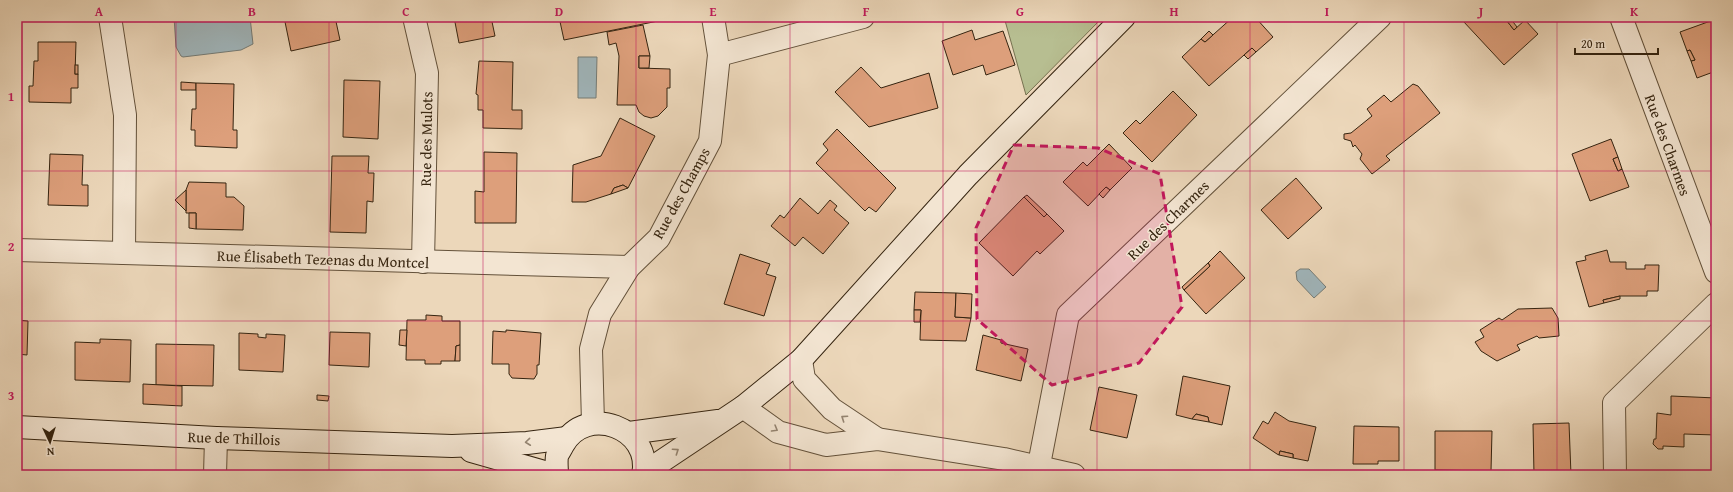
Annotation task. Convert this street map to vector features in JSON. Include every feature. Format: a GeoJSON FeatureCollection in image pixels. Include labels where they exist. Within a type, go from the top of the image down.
{"type":"FeatureCollection","features":[{"type":"Feature","properties":{"kind":"street"},"geometry":{"type":"LineString","coordinates":[[110,17],[125,115],[124,253]]}},
{"type":"Feature","properties":{"kind":"street","name":"Rue des Mulots"},"geometry":{"type":"LineString","coordinates":[[414,17],[427,73],[422,262]]}},
{"type":"Feature","properties":{"kind":"street","name":"Rue des Champs"},"geometry":{"type":"LineString","coordinates":[[593,423],[591,349],[600,314],[629,268],[659,238],[710,141],[719,55],[713,17]]}},
{"type":"Feature","properties":{"kind":"street"},"geometry":{"type":"LineString","coordinates":[[719,55],[863,17]]}},
{"type":"Feature","properties":{"kind":"street"},"geometry":{"type":"LineString","coordinates":[[643,474],[743,407],[801,360],[968,175],[1124,17]]}},
{"type":"Feature","properties":{"kind":"street","name":"Rue des Charmes"},"geometry":{"type":"LineString","coordinates":[[1038,471],[1068,315],[1380,17]]}},
{"type":"Feature","properties":{"kind":"street","name":"Rue des Charmes"},"geometry":{"type":"LineString","coordinates":[[1621,17],[1716,272]]}},
{"type":"Feature","properties":{"kind":"street","name":"Rue Élisabeth Tezenas du Montcel"},"geometry":{"type":"LineString","coordinates":[[17,250],[629,268]]}},
{"type":"Feature","properties":{"kind":"street"},"geometry":{"type":"LineString","coordinates":[[1615,475],[1614,403],[1716,304]]}},
{"type":"Feature","properties":{"kind":"street"},"geometry":{"type":"LineString","coordinates":[[801,360],[804,379],[832,409],[876,440]]}},
{"type":"Feature","properties":{"kind":"street"},"geometry":{"type":"LineString","coordinates":[[743,407],[778,432],[826,445],[876,440],[1004,459],[1038,471],[1074,475]]}},
{"type":"Feature","properties":{"kind":"street"},"geometry":{"type":"LineString","coordinates":[[629,433],[723,420]]}},
{"type":"Feature","properties":{"kind":"street"},"geometry":{"type":"LineString","coordinates":[[556,475],[557,455],[567,438],[578,428],[593,423],[612,424],[629,433],[638,445],[643,458],[643,474]]}},
{"type":"Feature","properties":{"kind":"street","name":"Rue de Thillois"},"geometry":{"type":"LineString","coordinates":[[17,427],[216,438],[452,446],[527,443],[567,438]]}},
{"type":"Feature","properties":{"kind":"street"},"geometry":{"type":"LineString","coordinates":[[215,475],[216,438]]}},
{"type":"Feature","properties":{"kind":"street","name":"Rue de Thillois"},"geometry":{"type":"LineString","coordinates":[[452,446],[556,475]]}},
{"type":"Feature","properties":{"kind":"highlighted area"},"geometry":{"type":"Polygon","coordinates":[[[1014,145],[1098,148],[1160,174],[1182,307],[1139,363],[1052,385],[977,319],[976,228],[1014,145]]]}},
{"type":"Feature","properties":{"kind":"green space"},"geometry":{"type":"Polygon","coordinates":[[[1004,17],[1103,17],[1026,95],[1004,17]]]}},
{"type":"Feature","properties":{"kind":"water"},"geometry":{"type":"Polygon","coordinates":[[[174,17],[250,17],[253,44],[241,50],[183,57],[176,47],[174,17]]]}},
{"type":"Feature","properties":{"kind":"water"},"geometry":{"type":"Polygon","coordinates":[[[578,57],[597,57],[596,98],[578,98],[578,57]]]}},
{"type":"Feature","properties":{"kind":"water"},"geometry":{"type":"Polygon","coordinates":[[[1300,269],[1309,269],[1326,287],[1314,298],[1297,280],[1296,272],[1300,269]]]}},
{"type":"Feature","properties":{"kind":"building"},"geometry":{"type":"Polygon","coordinates":[[[284,17],[335,17],[340,40],[291,51],[284,17]]]}},
{"type":"Feature","properties":{"kind":"building"},"geometry":{"type":"Polygon","coordinates":[[[454,17],[491,17],[495,36],[459,43],[454,17]]]}},
{"type":"Feature","properties":{"kind":"building"},"geometry":{"type":"Polygon","coordinates":[[[559,17],[662,17],[663,20],[564,40],[559,17]]]}},
{"type":"Feature","properties":{"kind":"building"},"geometry":{"type":"Polygon","coordinates":[[[1233,17],[1255,17],[1273,37],[1256,52],[1252,48],[1209,86],[1182,57],[1201,39],[1205,42],[1233,17]]]}},
{"type":"Feature","properties":{"kind":"building"},"geometry":{"type":"Polygon","coordinates":[[[1467,17],[1508,17],[1510,18],[1507,21],[1514,30],[1525,20],[1538,34],[1504,65],[1463,21],[1467,17]]]}},
{"type":"Feature","properties":{"kind":"building"},"geometry":{"type":"Polygon","coordinates":[[[1510,18],[1517,27],[1514,30],[1507,21],[1510,18]]]}},
{"type":"Feature","properties":{"kind":"building"},"geometry":{"type":"Polygon","coordinates":[[[1716,19],[1716,71],[1697,78],[1691,61],[1695,60],[1690,50],[1687,51],[1680,32],[1716,19]]]}},
{"type":"Feature","properties":{"kind":"building"},"geometry":{"type":"Polygon","coordinates":[[[643,25],[650,56],[639,56],[639,68],[670,69],[670,88],[667,88],[667,107],[658,116],[651,118],[644,116],[639,112],[636,105],[617,105],[619,56],[616,43],[609,45],[607,32],[643,25]]]}},
{"type":"Feature","properties":{"kind":"building"},"geometry":{"type":"Polygon","coordinates":[[[972,30],[975,40],[1003,31],[1015,65],[986,75],[983,65],[953,75],[942,41],[972,30]]]}},
{"type":"Feature","properties":{"kind":"building"},"geometry":{"type":"Polygon","coordinates":[[[1209,31],[1213,35],[1205,42],[1201,39],[1209,31]]]}},
{"type":"Feature","properties":{"kind":"building"},"geometry":{"type":"Polygon","coordinates":[[[38,42],[76,42],[75,74],[78,74],[78,88],[71,88],[71,103],[29,102],[29,86],[33,86],[34,61],[38,61],[38,42]]]}},
{"type":"Feature","properties":{"kind":"building"},"geometry":{"type":"Polygon","coordinates":[[[1252,48],[1256,52],[1248,59],[1244,55],[1252,48]]]}},
{"type":"Feature","properties":{"kind":"building"},"geometry":{"type":"Polygon","coordinates":[[[1690,50],[1695,60],[1691,61],[1687,51],[1690,50]]]}},
{"type":"Feature","properties":{"kind":"building"},"geometry":{"type":"Polygon","coordinates":[[[639,56],[650,56],[649,68],[639,68],[639,56]]]}},
{"type":"Feature","properties":{"kind":"building"},"geometry":{"type":"Polygon","coordinates":[[[479,61],[513,62],[512,110],[522,110],[522,129],[483,128],[483,110],[478,110],[478,95],[476,94],[479,61]]]}},
{"type":"Feature","properties":{"kind":"building"},"geometry":{"type":"Polygon","coordinates":[[[75,65],[78,65],[78,74],[75,74],[75,65]]]}},
{"type":"Feature","properties":{"kind":"building"},"geometry":{"type":"Polygon","coordinates":[[[861,67],[881,88],[929,73],[938,108],[869,127],[835,92],[861,67]]]}},
{"type":"Feature","properties":{"kind":"building"},"geometry":{"type":"Polygon","coordinates":[[[344,80],[380,81],[378,139],[343,137],[344,80]]]}},
{"type":"Feature","properties":{"kind":"building"},"geometry":{"type":"Polygon","coordinates":[[[181,82],[196,83],[196,90],[181,90],[181,82]]]}},
{"type":"Feature","properties":{"kind":"building"},"geometry":{"type":"Polygon","coordinates":[[[196,83],[234,84],[233,130],[237,130],[237,148],[195,146],[195,130],[191,130],[192,109],[196,109],[196,83]]]}},
{"type":"Feature","properties":{"kind":"building"},"geometry":{"type":"Polygon","coordinates":[[[1413,84],[1418,86],[1440,113],[1386,156],[1390,160],[1372,174],[1360,159],[1362,154],[1355,145],[1353,147],[1351,141],[1344,139],[1344,134],[1351,133],[1372,116],[1367,109],[1384,95],[1391,102],[1413,84]]]}},
{"type":"Feature","properties":{"kind":"building"},"geometry":{"type":"Polygon","coordinates":[[[1173,91],[1197,115],[1152,162],[1123,133],[1136,120],[1140,124],[1173,91]]]}},
{"type":"Feature","properties":{"kind":"building"},"geometry":{"type":"Polygon","coordinates":[[[620,118],[655,136],[628,188],[623,185],[614,188],[611,194],[586,202],[572,202],[573,165],[601,156],[620,118]]]}},
{"type":"Feature","properties":{"kind":"building"},"geometry":{"type":"Polygon","coordinates":[[[837,129],[896,188],[876,212],[869,207],[865,211],[816,163],[828,150],[823,144],[837,129]]]}},
{"type":"Feature","properties":{"kind":"building"},"geometry":{"type":"Polygon","coordinates":[[[1611,139],[1618,157],[1613,159],[1618,171],[1622,169],[1629,187],[1590,201],[1572,154],[1611,139]]]}},
{"type":"Feature","properties":{"kind":"building"},"geometry":{"type":"Polygon","coordinates":[[[1109,144],[1132,168],[1110,190],[1106,187],[1088,206],[1063,182],[1083,162],[1087,166],[1109,144]]]}},
{"type":"Feature","properties":{"kind":"building"},"geometry":{"type":"Polygon","coordinates":[[[484,152],[517,153],[516,223],[475,223],[475,191],[484,192],[484,152]]]}},
{"type":"Feature","properties":{"kind":"building"},"geometry":{"type":"Polygon","coordinates":[[[50,154],[83,155],[82,185],[88,185],[88,206],[48,205],[50,154]]]}},
{"type":"Feature","properties":{"kind":"building"},"geometry":{"type":"Polygon","coordinates":[[[332,156],[369,156],[368,173],[374,173],[373,202],[367,201],[366,233],[330,232],[332,156]]]}},
{"type":"Feature","properties":{"kind":"building"},"geometry":{"type":"Polygon","coordinates":[[[1618,157],[1622,169],[1618,171],[1613,159],[1618,157]]]}},
{"type":"Feature","properties":{"kind":"building"},"geometry":{"type":"Polygon","coordinates":[[[1296,178],[1322,208],[1288,239],[1261,210],[1296,178]]]}},
{"type":"Feature","properties":{"kind":"building"},"geometry":{"type":"Polygon","coordinates":[[[189,182],[226,183],[226,197],[234,197],[244,206],[243,230],[196,229],[196,213],[186,213],[186,190],[189,182]]]}},
{"type":"Feature","properties":{"kind":"building"},"geometry":{"type":"Polygon","coordinates":[[[623,185],[628,188],[611,194],[614,188],[623,185]]]}},
{"type":"Feature","properties":{"kind":"building"},"geometry":{"type":"Polygon","coordinates":[[[1106,187],[1110,190],[1103,198],[1099,194],[1106,187]]]}},
{"type":"Feature","properties":{"kind":"building"},"geometry":{"type":"Polygon","coordinates":[[[186,190],[186,211],[175,200],[186,190]]]}},
{"type":"Feature","properties":{"kind":"building"},"geometry":{"type":"Polygon","coordinates":[[[1027,195],[1047,214],[1044,217],[1024,197],[1027,195]]]}},
{"type":"Feature","properties":{"kind":"building"},"geometry":{"type":"Polygon","coordinates":[[[1024,197],[1044,217],[1047,214],[1064,231],[1040,254],[1037,251],[1013,276],[979,243],[1024,197]]]}},
{"type":"Feature","properties":{"kind":"building"},"geometry":{"type":"Polygon","coordinates":[[[800,198],[818,214],[830,200],[837,206],[834,210],[849,223],[823,254],[803,237],[795,246],[771,226],[780,215],[784,218],[800,198]]]}},
{"type":"Feature","properties":{"kind":"building"},"geometry":{"type":"Polygon","coordinates":[[[189,213],[196,213],[196,229],[189,228],[189,213]]]}},
{"type":"Feature","properties":{"kind":"building"},"geometry":{"type":"Polygon","coordinates":[[[1607,250],[1610,262],[1626,262],[1626,269],[1645,269],[1645,265],[1659,265],[1658,291],[1647,291],[1647,296],[1620,296],[1603,300],[1604,303],[1589,307],[1576,262],[1586,260],[1585,256],[1607,250]]]}},
{"type":"Feature","properties":{"kind":"building"},"geometry":{"type":"Polygon","coordinates":[[[1220,251],[1245,278],[1206,314],[1184,290],[1210,266],[1208,263],[1220,251]]]}},
{"type":"Feature","properties":{"kind":"building"},"geometry":{"type":"Polygon","coordinates":[[[740,254],[770,264],[766,274],[776,277],[764,316],[724,304],[740,254]]]}},
{"type":"Feature","properties":{"kind":"building"},"geometry":{"type":"Polygon","coordinates":[[[1208,263],[1210,266],[1184,290],[1182,287],[1208,263]]]}},
{"type":"Feature","properties":{"kind":"building"},"geometry":{"type":"Polygon","coordinates":[[[915,292],[956,293],[955,317],[971,318],[966,341],[920,340],[921,310],[914,310],[915,292]]]}},
{"type":"Feature","properties":{"kind":"building"},"geometry":{"type":"Polygon","coordinates":[[[956,293],[972,294],[971,318],[955,317],[956,293]]]}},
{"type":"Feature","properties":{"kind":"building"},"geometry":{"type":"Polygon","coordinates":[[[1620,296],[1620,299],[1604,303],[1603,300],[1620,296]]]}},
{"type":"Feature","properties":{"kind":"building"},"geometry":{"type":"Polygon","coordinates":[[[1552,308],[1558,318],[1559,336],[1539,338],[1537,336],[1517,345],[1520,350],[1497,361],[1481,351],[1475,342],[1484,337],[1480,330],[1499,318],[1502,320],[1518,309],[1552,308]]]}},
{"type":"Feature","properties":{"kind":"building"},"geometry":{"type":"Polygon","coordinates":[[[914,310],[921,310],[920,322],[914,322],[914,310]]]}},
{"type":"Feature","properties":{"kind":"building"},"geometry":{"type":"Polygon","coordinates":[[[426,315],[442,316],[442,321],[460,321],[460,345],[456,346],[455,361],[441,361],[441,364],[425,364],[425,360],[406,360],[407,320],[426,320],[426,315]]]}},
{"type":"Feature","properties":{"kind":"building"},"geometry":{"type":"Polygon","coordinates":[[[17,320],[28,321],[27,355],[17,354],[17,320]]]}},
{"type":"Feature","properties":{"kind":"building"},"geometry":{"type":"Polygon","coordinates":[[[400,330],[407,330],[406,346],[399,345],[400,330]]]}},
{"type":"Feature","properties":{"kind":"building"},"geometry":{"type":"Polygon","coordinates":[[[506,330],[541,333],[539,365],[537,365],[537,374],[534,379],[512,378],[509,374],[509,364],[492,364],[493,331],[506,332],[506,330]]]}},
{"type":"Feature","properties":{"kind":"building"},"geometry":{"type":"Polygon","coordinates":[[[330,332],[370,333],[369,367],[329,365],[330,332]]]}},
{"type":"Feature","properties":{"kind":"building"},"geometry":{"type":"Polygon","coordinates":[[[239,333],[258,334],[258,337],[266,338],[266,334],[285,335],[283,372],[239,370],[239,333]]]}},
{"type":"Feature","properties":{"kind":"building"},"geometry":{"type":"Polygon","coordinates":[[[983,335],[1001,340],[1001,343],[1028,349],[1021,381],[976,370],[983,335]]]}},
{"type":"Feature","properties":{"kind":"building"},"geometry":{"type":"Polygon","coordinates":[[[100,339],[131,340],[130,382],[75,380],[75,342],[100,343],[100,339]]]}},
{"type":"Feature","properties":{"kind":"building"},"geometry":{"type":"Polygon","coordinates":[[[156,344],[214,345],[213,386],[156,385],[156,344]]]}},
{"type":"Feature","properties":{"kind":"building"},"geometry":{"type":"Polygon","coordinates":[[[460,345],[460,361],[455,361],[456,346],[460,345]]]}},
{"type":"Feature","properties":{"kind":"building"},"geometry":{"type":"Polygon","coordinates":[[[1183,376],[1230,386],[1222,425],[1209,422],[1208,417],[1196,414],[1192,419],[1176,415],[1183,376]]]}},
{"type":"Feature","properties":{"kind":"building"},"geometry":{"type":"Polygon","coordinates":[[[143,384],[182,386],[182,406],[143,404],[143,384]]]}},
{"type":"Feature","properties":{"kind":"building"},"geometry":{"type":"Polygon","coordinates":[[[1099,387],[1137,395],[1127,438],[1090,430],[1099,387]]]}},
{"type":"Feature","properties":{"kind":"building"},"geometry":{"type":"Polygon","coordinates":[[[317,395],[329,396],[328,401],[317,400],[317,395]]]}},
{"type":"Feature","properties":{"kind":"building"},"geometry":{"type":"Polygon","coordinates":[[[1671,396],[1716,398],[1716,435],[1684,434],[1684,447],[1663,446],[1663,449],[1658,449],[1653,444],[1654,439],[1656,439],[1657,413],[1671,415],[1671,396]]]}},
{"type":"Feature","properties":{"kind":"building"},"geometry":{"type":"Polygon","coordinates":[[[1275,412],[1289,421],[1316,427],[1308,461],[1293,458],[1293,454],[1280,451],[1279,455],[1253,438],[1263,421],[1268,424],[1275,412]]]}},
{"type":"Feature","properties":{"kind":"building"},"geometry":{"type":"Polygon","coordinates":[[[1196,414],[1208,417],[1209,422],[1192,419],[1196,414]]]}},
{"type":"Feature","properties":{"kind":"building"},"geometry":{"type":"Polygon","coordinates":[[[1569,423],[1571,475],[1534,475],[1533,424],[1569,423]]]}},
{"type":"Feature","properties":{"kind":"building"},"geometry":{"type":"Polygon","coordinates":[[[1354,426],[1399,427],[1399,461],[1378,461],[1378,464],[1353,464],[1354,426]]]}},
{"type":"Feature","properties":{"kind":"building"},"geometry":{"type":"Polygon","coordinates":[[[1435,431],[1492,431],[1491,471],[1435,470],[1435,431]]]}},
{"type":"Feature","properties":{"kind":"building"},"geometry":{"type":"Polygon","coordinates":[[[1280,451],[1293,454],[1293,458],[1279,455],[1280,451]]]}},
{"type":"Feature","properties":{"kind":"building"},"geometry":{"type":"Polygon","coordinates":[[[48,472],[74,473],[74,475],[48,475],[48,472]]]}},
{"type":"Feature","properties":{"kind":"building"},"geometry":{"type":"Polygon","coordinates":[[[74,473],[97,474],[97,475],[74,475],[74,473]]]}}]}
